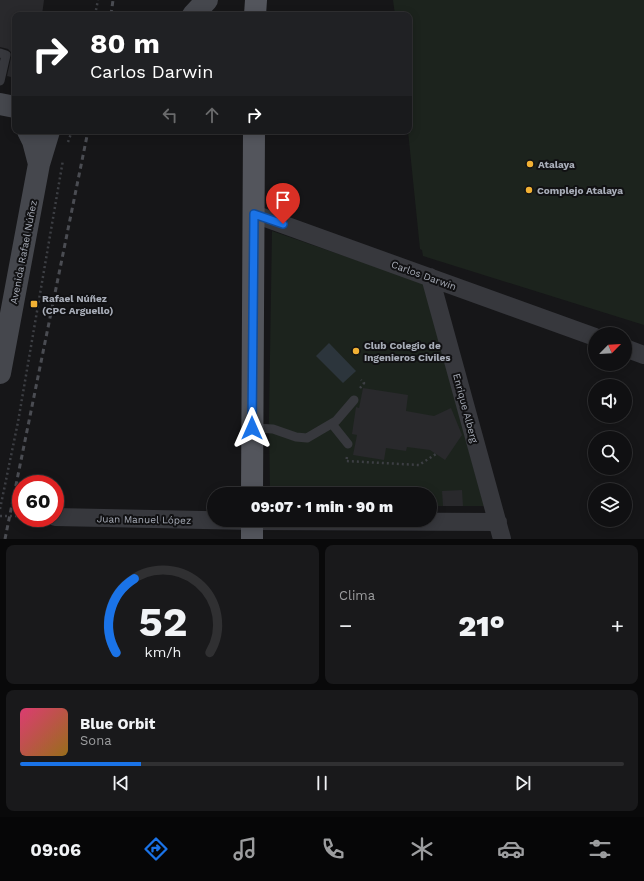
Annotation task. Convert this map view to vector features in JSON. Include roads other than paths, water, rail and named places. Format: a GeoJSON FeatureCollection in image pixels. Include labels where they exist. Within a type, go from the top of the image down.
{"type":"FeatureCollection","features":[{"type":"Feature","properties":{"kind":"main road"},"geometry":{"type":"LineString","coordinates":[[196,12],[207,0]]}},
{"type":"Feature","properties":{"kind":"main road"},"geometry":{"type":"LineString","coordinates":[[245,0],[251,12]]}},
{"type":"Feature","properties":{"kind":"main road"},"geometry":{"type":"LineString","coordinates":[[256,0],[256,12]]}},
{"type":"Feature","properties":{"kind":"main road"},"geometry":{"type":"LineString","coordinates":[[30,134],[33,140],[39,164]]}},
{"type":"Feature","properties":{"kind":"main road","name":"Avenida Rafael Núñez"},"geometry":{"type":"LineString","coordinates":[[0,373],[39,164],[48,134]]}},
{"type":"Feature","properties":{"kind":"main road"},"geometry":{"type":"LineString","coordinates":[[252,487],[254,134]]}},
{"type":"Feature","properties":{"kind":"street","name":"Carlos Darwin"},"geometry":{"type":"LineString","coordinates":[[254,214],[588,334]]}},
{"type":"Feature","properties":{"kind":"street","name":"Enrique Alberg"},"geometry":{"type":"LineString","coordinates":[[430,277],[502,539]]}},
{"type":"Feature","properties":{"kind":"street"},"geometry":{"type":"LineString","coordinates":[[632,351],[644,355]]}},
{"type":"Feature","properties":{"kind":"street","name":"Juan Manuel López"},"geometry":{"type":"LineString","coordinates":[[64,517],[207,525]]}},
{"type":"Feature","properties":{"kind":"street","name":"Juan Manuel López"},"geometry":{"type":"LineString","coordinates":[[437,523],[498,522]]}},
{"type":"Feature","properties":{"kind":"lane"},"geometry":{"type":"LineString","coordinates":[[0,53],[6,55],[0,81]]}},
{"type":"Feature","properties":{"kind":"lane"},"geometry":{"type":"LineString","coordinates":[[252,428],[273,429],[296,437],[307,438],[332,424],[354,400]]}},
{"type":"Feature","properties":{"kind":"lane"},"geometry":{"type":"LineString","coordinates":[[332,424],[348,444]]}},
{"type":"Feature","properties":{"kind":"railway"},"geometry":{"type":"LineString","coordinates":[[111,12],[113,0]]}},
{"type":"Feature","properties":{"kind":"railway"},"geometry":{"type":"LineString","coordinates":[[5,539],[87,134]]}},
{"type":"Feature","properties":{"kind":"place","name":"Atalaya"},"geometry":{"type":"Point","coordinates":[530,164]}},
{"type":"Feature","properties":{"kind":"place","name":"Complejo Atalaya"},"geometry":{"type":"Point","coordinates":[529,190]}},
{"type":"Feature","properties":{"kind":"place","name":"Rafael Núñez (CPC Arguello)"},"geometry":{"type":"Point","coordinates":[34,304]}},
{"type":"Feature","properties":{"kind":"place","name":"Club Colegio de Ingenieros Civiles"},"geometry":{"type":"Point","coordinates":[356,351]}}]}
